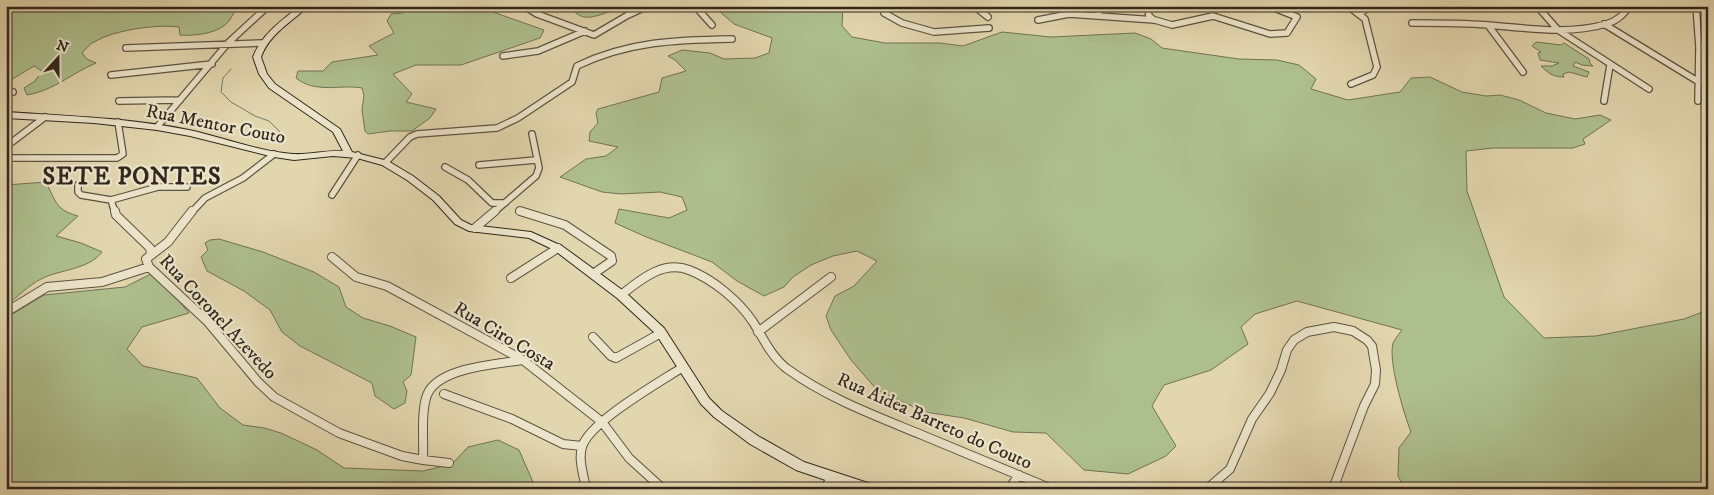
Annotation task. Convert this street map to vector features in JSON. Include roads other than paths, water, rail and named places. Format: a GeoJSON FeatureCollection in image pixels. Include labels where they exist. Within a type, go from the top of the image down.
{"type":"FeatureCollection","features":[{"type":"Feature","properties":{"kind":"street"},"geometry":{"type":"LineString","coordinates":[[157,127],[228,43],[268,6]]}},
{"type":"Feature","properties":{"kind":"street"},"geometry":{"type":"LineString","coordinates":[[305,6],[274,31],[263,43],[257,57],[263,74],[272,86],[337,131],[353,154],[332,195]]}},
{"type":"Feature","properties":{"kind":"street"},"geometry":{"type":"LineString","coordinates":[[524,6],[537,14],[594,35],[628,15],[648,6]]}},
{"type":"Feature","properties":{"kind":"street"},"geometry":{"type":"LineString","coordinates":[[695,6],[712,25]]}},
{"type":"Feature","properties":{"kind":"street"},"geometry":{"type":"LineString","coordinates":[[896,6],[886,8],[884,13],[894,19],[924,30],[934,32],[989,28]]}},
{"type":"Feature","properties":{"kind":"street"},"geometry":{"type":"LineString","coordinates":[[974,6],[988,17]]}},
{"type":"Feature","properties":{"kind":"street"},"geometry":{"type":"LineString","coordinates":[[1098,6],[1099,16]]}},
{"type":"Feature","properties":{"kind":"street"},"geometry":{"type":"LineString","coordinates":[[1147,6],[1149,16],[1155,20]]}},
{"type":"Feature","properties":{"kind":"street"},"geometry":{"type":"LineString","coordinates":[[1038,20],[1059,14],[1155,20],[1172,25],[1197,18],[1214,16],[1232,20],[1270,34],[1287,33],[1297,17],[1269,6]]}},
{"type":"Feature","properties":{"kind":"street"},"geometry":{"type":"LineString","coordinates":[[1348,6],[1359,14],[1367,24],[1377,67],[1373,75],[1351,84]]}},
{"type":"Feature","properties":{"kind":"street"},"geometry":{"type":"LineString","coordinates":[[1359,14],[1372,6]]}},
{"type":"Feature","properties":{"kind":"street"},"geometry":{"type":"LineString","coordinates":[[1537,6],[1558,30],[1649,89]]}},
{"type":"Feature","properties":{"kind":"street"},"geometry":{"type":"LineString","coordinates":[[1412,23],[1488,25],[1558,30],[1604,24],[1622,17],[1630,6]]}},
{"type":"Feature","properties":{"kind":"street"},"geometry":{"type":"LineString","coordinates":[[1696,6],[1698,101]]}},
{"type":"Feature","properties":{"kind":"street"},"geometry":{"type":"LineString","coordinates":[[1604,24],[1699,82]]}},
{"type":"Feature","properties":{"kind":"street"},"geometry":{"type":"LineString","coordinates":[[1488,25],[1523,72]]}},
{"type":"Feature","properties":{"kind":"street"},"geometry":{"type":"LineString","coordinates":[[503,56],[538,51],[585,31]]}},
{"type":"Feature","properties":{"kind":"street"},"geometry":{"type":"LineString","coordinates":[[385,163],[410,137],[417,134],[485,129],[505,125],[572,82],[577,66],[614,50],[649,42],[732,39]]}},
{"type":"Feature","properties":{"kind":"street"},"geometry":{"type":"LineString","coordinates":[[126,48],[263,43]]}},
{"type":"Feature","properties":{"kind":"street"},"geometry":{"type":"LineString","coordinates":[[111,75],[141,70],[212,64]]}},
{"type":"Feature","properties":{"kind":"street"},"geometry":{"type":"LineString","coordinates":[[1604,101],[1610,65]]}},
{"type":"Feature","properties":{"kind":"street"},"geometry":{"type":"LineString","coordinates":[[119,101],[180,100]]}},
{"type":"Feature","properties":{"kind":"street","name":"Rua Mentor Couto"},"geometry":{"type":"LineString","coordinates":[[6,115],[118,122],[190,132],[274,154],[294,156],[353,154],[385,163],[410,178],[436,198],[458,222],[475,228],[530,234],[558,248],[621,295],[661,333],[706,401],[747,435],[800,466],[869,489]]}},
{"type":"Feature","properties":{"kind":"street"},"geometry":{"type":"LineString","coordinates":[[12,142],[45,117]]}},
{"type":"Feature","properties":{"kind":"street"},"geometry":{"type":"LineString","coordinates":[[6,158],[117,158],[123,154],[118,122]]}},
{"type":"Feature","properties":{"kind":"street"},"geometry":{"type":"LineString","coordinates":[[475,228],[536,176],[539,168],[536,160],[536,144],[532,134]]}},
{"type":"Feature","properties":{"kind":"street"},"geometry":{"type":"LineString","coordinates":[[316,154],[333,146],[341,138]]}},
{"type":"Feature","properties":{"kind":"street","name":"Rua Coronel Azevedo"},"geometry":{"type":"LineString","coordinates":[[274,154],[243,178],[205,198],[183,220],[168,242],[146,259],[149,267],[206,321],[258,382],[274,397],[339,433],[402,456],[449,463]]}},
{"type":"Feature","properties":{"kind":"street"},"geometry":{"type":"LineString","coordinates":[[479,164],[536,160]]}},
{"type":"Feature","properties":{"kind":"street"},"geometry":{"type":"LineString","coordinates":[[445,167],[468,180],[492,203],[505,203]]}},
{"type":"Feature","properties":{"kind":"street"},"geometry":{"type":"LineString","coordinates":[[78,184],[80,195],[110,200],[158,187],[187,187]]}},
{"type":"Feature","properties":{"kind":"street"},"geometry":{"type":"LineString","coordinates":[[110,200],[116,215],[150,248],[151,254]]}},
{"type":"Feature","properties":{"kind":"street"},"geometry":{"type":"LineString","coordinates":[[519,211],[565,225],[610,256],[612,261],[593,274]]}},
{"type":"Feature","properties":{"kind":"street"},"geometry":{"type":"LineString","coordinates":[[511,278],[558,248]]}},
{"type":"Feature","properties":{"kind":"street","name":"Rua Ciro Costa"},"geometry":{"type":"LineString","coordinates":[[332,257],[356,277],[387,286],[522,360],[602,422],[629,458],[663,489]]}},
{"type":"Feature","properties":{"kind":"street"},"geometry":{"type":"LineString","coordinates":[[6,312],[47,287],[102,282],[149,267]]}},
{"type":"Feature","properties":{"kind":"street","name":"Rua Aidea Barreto do Couto"},"geometry":{"type":"LineString","coordinates":[[621,295],[649,274],[661,269],[680,267],[688,269],[708,280],[746,313],[768,350],[784,366],[805,380],[877,417],[1052,489]]}},
{"type":"Feature","properties":{"kind":"street"},"geometry":{"type":"LineString","coordinates":[[758,332],[831,277]]}},
{"type":"Feature","properties":{"kind":"street"},"geometry":{"type":"LineString","coordinates":[[1208,489],[1230,469],[1252,419],[1274,386],[1287,350],[1300,335],[1334,327],[1345,328],[1359,334],[1372,346],[1376,370],[1376,384],[1364,406],[1334,489]]}},
{"type":"Feature","properties":{"kind":"street"},"geometry":{"type":"LineString","coordinates":[[593,337],[616,358],[661,333]]}},
{"type":"Feature","properties":{"kind":"street"},"geometry":{"type":"LineString","coordinates":[[423,460],[425,404],[430,391],[448,376],[522,360]]}},
{"type":"Feature","properties":{"kind":"street"},"geometry":{"type":"LineString","coordinates":[[586,489],[582,446],[589,435],[602,422],[683,367]]}},
{"type":"Feature","properties":{"kind":"street"},"geometry":{"type":"LineString","coordinates":[[444,394],[512,418],[563,444],[582,446]]}},
{"type":"Feature","properties":{"kind":"street"},"geometry":{"type":"LineString","coordinates":[[1010,489],[1019,475]]}},
{"type":"Feature","properties":{"kind":"street"},"geometry":{"type":"LineString","coordinates":[[824,489],[832,478]]}},
{"type":"Feature","properties":{"kind":"waterway"},"geometry":{"type":"LineString","coordinates":[[231,69],[223,78],[221,92],[231,102],[255,116],[269,121],[283,135]]}},
{"type":"Feature","properties":{"kind":"district","name":"SETE PONTES"},"geometry":{"type":"Point","coordinates":[132,176]}}]}
